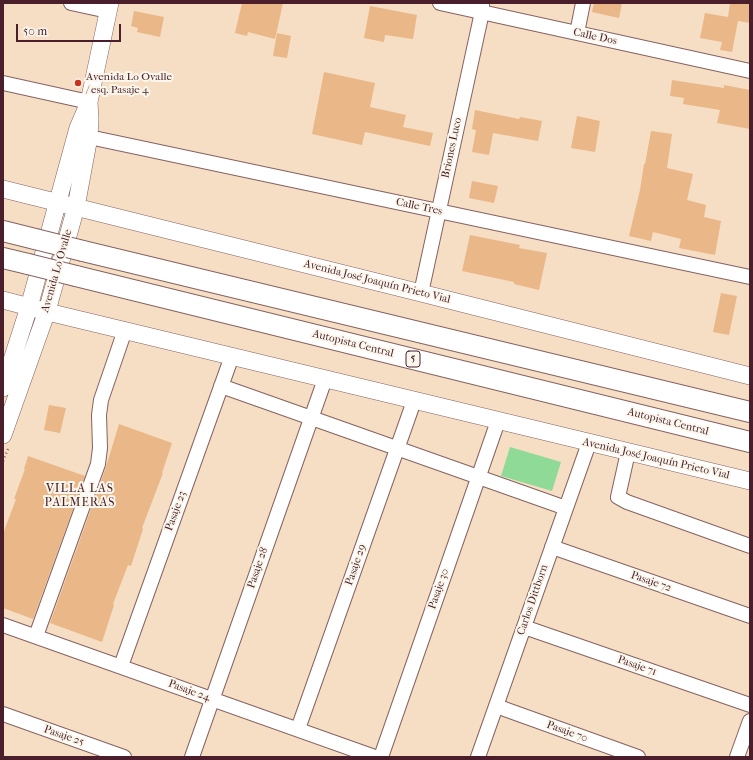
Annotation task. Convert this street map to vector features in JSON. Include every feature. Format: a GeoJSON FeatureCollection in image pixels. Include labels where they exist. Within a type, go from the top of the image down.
{"type":"FeatureCollection","features":[{"type":"Feature","properties":{"kind":"highway"},"geometry":{"type":"LineString","coordinates":[[3,231],[750,412]]}},
{"type":"Feature","properties":{"kind":"highway","name":"Autopista Central"},"geometry":{"type":"LineString","coordinates":[[3,258],[750,442]]}},
{"type":"Feature","properties":{"kind":"main road","name":"Avenida Lo Ovalle"},"geometry":{"type":"LineString","coordinates":[[3,388],[29,307],[78,128],[89,102],[109,7]]}},
{"type":"Feature","properties":{"kind":"main road","name":"Avenida Lo Ovalle"},"geometry":{"type":"LineString","coordinates":[[3,435],[46,311],[76,206],[89,137],[89,102]]}},
{"type":"Feature","properties":{"kind":"main road","name":"Avenida José Joaquín Prieto Vial"},"geometry":{"type":"LineString","coordinates":[[3,189],[76,206],[750,376]]}},
{"type":"Feature","properties":{"kind":"main road","name":"Avenida José Joaquín Prieto Vial"},"geometry":{"type":"LineString","coordinates":[[3,300],[750,481]]}},
{"type":"Feature","properties":{"kind":"street"},"geometry":{"type":"LineString","coordinates":[[71,3],[109,7]]}},
{"type":"Feature","properties":{"kind":"street","name":"Calle Dos"},"geometry":{"type":"LineString","coordinates":[[440,3],[482,8],[577,33],[750,70]]}},
{"type":"Feature","properties":{"kind":"street"},"geometry":{"type":"LineString","coordinates":[[577,33],[583,3]]}},
{"type":"Feature","properties":{"kind":"street","name":"Briones Luco"},"geometry":{"type":"LineString","coordinates":[[421,293],[482,8]]}},
{"type":"Feature","properties":{"kind":"street"},"geometry":{"type":"LineString","coordinates":[[3,83],[89,102]]}},
{"type":"Feature","properties":{"kind":"street","name":"Calle Tres"},"geometry":{"type":"LineString","coordinates":[[89,137],[750,277]]}},
{"type":"Feature","properties":{"kind":"street"},"geometry":{"type":"LineString","coordinates":[[36,636],[98,464],[100,448],[99,415],[101,400],[125,330]]}},
{"type":"Feature","properties":{"kind":"street","name":"Pasaje 23"},"geometry":{"type":"LineString","coordinates":[[121,666],[232,356]]}},
{"type":"Feature","properties":{"kind":"street","name":"Pasaje 28"},"geometry":{"type":"LineString","coordinates":[[192,757],[325,379]]}},
{"type":"Feature","properties":{"kind":"street"},"geometry":{"type":"LineString","coordinates":[[221,386],[566,508]]}},
{"type":"Feature","properties":{"kind":"street","name":"Pasaje 29"},"geometry":{"type":"LineString","coordinates":[[298,729],[414,400]]}},
{"type":"Feature","properties":{"kind":"street","name":"Pasaje 30"},"geometry":{"type":"LineString","coordinates":[[381,757],[498,421]]}},
{"type":"Feature","properties":{"kind":"street","name":"Carlos Dittborn"},"geometry":{"type":"LineString","coordinates":[[478,757],[589,443]]}},
{"type":"Feature","properties":{"kind":"street"},"geometry":{"type":"LineString","coordinates":[[628,452],[618,497],[627,502],[750,546]]}},
{"type":"Feature","properties":{"kind":"street","name":"Pasaje 72"},"geometry":{"type":"LineString","coordinates":[[552,547],[750,616]]}},
{"type":"Feature","properties":{"kind":"street","name":"Pasaje 24"},"geometry":{"type":"LineString","coordinates":[[3,625],[375,757]]}},
{"type":"Feature","properties":{"kind":"street","name":"Pasaje 71"},"geometry":{"type":"LineString","coordinates":[[524,627],[750,706]]}},
{"type":"Feature","properties":{"kind":"street","name":"Pasaje 70"},"geometry":{"type":"LineString","coordinates":[[496,706],[638,757]]}},
{"type":"Feature","properties":{"kind":"street","name":"Pasaje 25"},"geometry":{"type":"LineString","coordinates":[[3,714],[124,757]]}},
{"type":"Feature","properties":{"kind":"street"},"geometry":{"type":"LineString","coordinates":[[737,757],[750,720]]}},
{"type":"Feature","properties":{"kind":"green space"},"geometry":{"type":"Polygon","coordinates":[[[510,447],[561,462],[552,491],[501,476],[510,447]]]}},
{"type":"Feature","properties":{"kind":"building"},"geometry":{"type":"Polygon","coordinates":[[[242,3],[283,3],[275,39],[248,32],[247,36],[235,33],[242,3]]]}},
{"type":"Feature","properties":{"kind":"building"},"geometry":{"type":"Polygon","coordinates":[[[594,3],[622,3],[619,18],[592,12],[594,3]]]}},
{"type":"Feature","properties":{"kind":"building"},"geometry":{"type":"Polygon","coordinates":[[[730,3],[750,3],[750,23],[738,21],[732,52],[720,50],[722,42],[700,38],[705,13],[728,17],[730,3]]]}},
{"type":"Feature","properties":{"kind":"building"},"geometry":{"type":"Polygon","coordinates":[[[370,6],[417,15],[413,39],[385,35],[384,42],[364,38],[370,6]]]}},
{"type":"Feature","properties":{"kind":"building"},"geometry":{"type":"Polygon","coordinates":[[[134,11],[164,17],[160,37],[137,32],[138,28],[131,26],[134,11]]]}},
{"type":"Feature","properties":{"kind":"building"},"geometry":{"type":"Polygon","coordinates":[[[277,33],[291,36],[287,58],[273,56],[277,33]]]}},
{"type":"Feature","properties":{"kind":"building"},"geometry":{"type":"Polygon","coordinates":[[[324,72],[375,83],[370,107],[406,115],[403,127],[433,133],[430,146],[365,132],[362,145],[312,134],[324,72]]]}},
{"type":"Feature","properties":{"kind":"building"},"geometry":{"type":"Polygon","coordinates":[[[672,80],[724,88],[724,85],[750,90],[750,129],[717,123],[720,110],[683,104],[684,98],[670,96],[672,80]]]}},
{"type":"Feature","properties":{"kind":"building"},"geometry":{"type":"Polygon","coordinates":[[[475,110],[519,119],[520,117],[542,121],[538,141],[493,133],[489,155],[472,152],[476,130],[472,129],[475,110]]]}},
{"type":"Feature","properties":{"kind":"building"},"geometry":{"type":"Polygon","coordinates":[[[577,116],[600,121],[595,152],[571,148],[577,116]]]}},
{"type":"Feature","properties":{"kind":"building"},"geometry":{"type":"Polygon","coordinates":[[[651,131],[672,134],[667,168],[693,174],[687,200],[706,205],[704,217],[721,221],[715,255],[679,248],[681,239],[653,232],[651,241],[629,236],[640,190],[651,131]]]}},
{"type":"Feature","properties":{"kind":"building"},"geometry":{"type":"Polygon","coordinates":[[[472,181],[498,186],[494,203],[469,198],[472,181]]]}},
{"type":"Feature","properties":{"kind":"building"},"geometry":{"type":"Polygon","coordinates":[[[470,235],[520,245],[519,248],[547,253],[539,290],[514,284],[514,282],[462,271],[470,235]]]}},
{"type":"Feature","properties":{"kind":"building"},"geometry":{"type":"Polygon","coordinates":[[[721,293],[737,296],[729,335],[713,332],[721,293]]]}},
{"type":"Feature","properties":{"kind":"building"},"geometry":{"type":"Polygon","coordinates":[[[49,405],[66,408],[60,433],[44,430],[49,405]]]}},
{"type":"Feature","properties":{"kind":"building"},"geometry":{"type":"Polygon","coordinates":[[[119,424],[172,443],[163,473],[142,528],[143,529],[131,566],[128,565],[113,604],[114,605],[102,642],[50,623],[106,467],[119,424]]]}},
{"type":"Feature","properties":{"kind":"building"},"geometry":{"type":"Polygon","coordinates":[[[28,456],[85,476],[33,619],[3,608],[3,534],[16,499],[14,499],[28,456]]]}},
{"type":"Feature","properties":{"kind":"place","name":"Avenida Lo Ovalle / esq. Pasaje 4"},"geometry":{"type":"Point","coordinates":[78,83]}},
{"type":"Feature","properties":{"kind":"district","name":"VILLA LAS PALMERAS"},"geometry":{"type":"Point","coordinates":[80,496]}}]}
